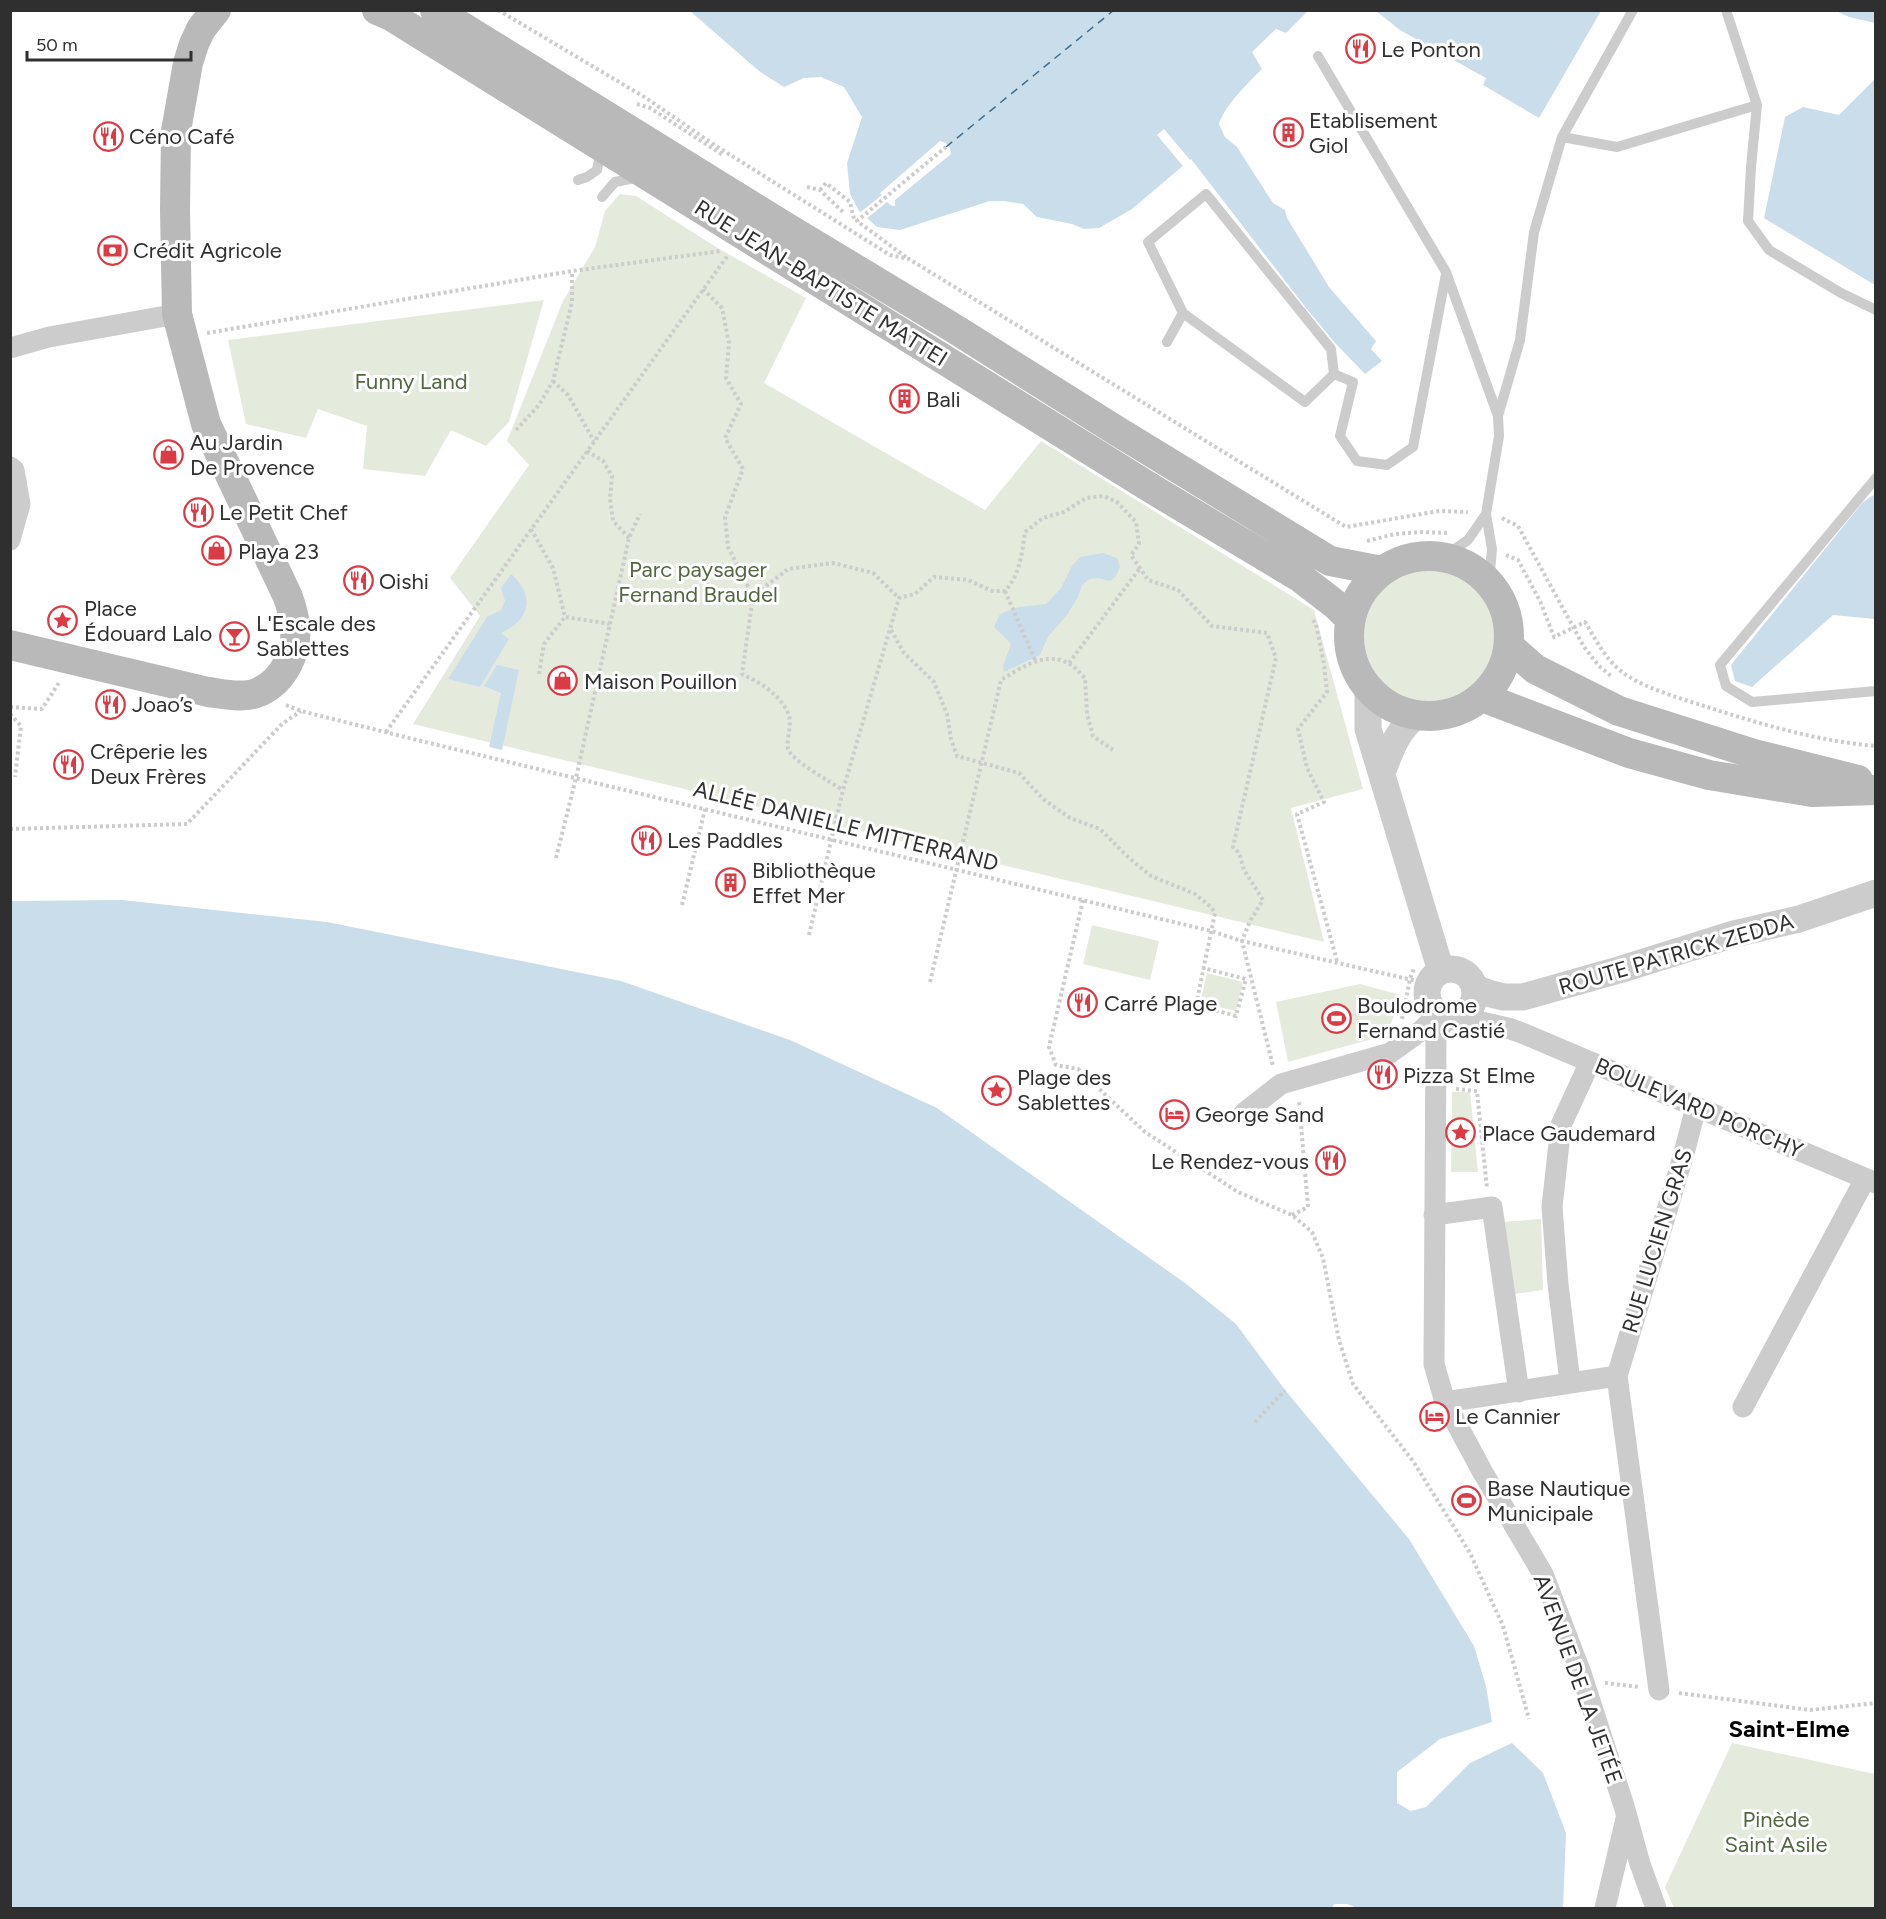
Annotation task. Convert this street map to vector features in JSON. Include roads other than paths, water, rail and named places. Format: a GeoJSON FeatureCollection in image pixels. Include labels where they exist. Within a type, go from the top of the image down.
{"type":"FeatureCollection","features":[{"type":"Feature","properties":{"kind":"main road"},"geometry":{"type":"LineString","coordinates":[[10,645],[208,692],[235,696],[258,693],[272,684],[289,662],[296,627],[288,597],[206,424],[180,326],[175,210],[176,131],[188,63],[194,44],[201,29],[216,10]]}},
{"type":"Feature","properties":{"kind":"main road","name":"RUE JEAN-BAPTISTE MATTEI"},"geometry":{"type":"LineString","coordinates":[[377,10],[391,16],[1154,490],[1301,578],[1350,619]]}},
{"type":"Feature","properties":{"kind":"main road","name":"RUE JEAN-BAPTISTE MATTEI"},"geometry":{"type":"LineString","coordinates":[[435,10],[1330,561],[1382,571]]}},
{"type":"Feature","properties":{"kind":"main road"},"geometry":{"type":"LineString","coordinates":[[1443,556],[1475,570],[1489,582],[1506,612],[1509,646],[1500,674],[1482,697],[1462,709],[1451,712],[1439,715],[1416,715],[1390,705],[1368,688],[1355,667],[1351,652],[1350,619],[1367,584],[1382,571],[1411,558],[1443,556]]}},
{"type":"Feature","properties":{"kind":"main road"},"geometry":{"type":"LineString","coordinates":[[1509,646],[1535,669],[1619,711],[1754,754],[1825,773],[1875,783]]}},
{"type":"Feature","properties":{"kind":"main road"},"geometry":{"type":"LineString","coordinates":[[1482,697],[1629,753],[1709,775],[1812,792],[1875,790]]}},
{"type":"Feature","properties":{"kind":"street"},"geometry":{"type":"LineString","coordinates":[[10,348],[49,337],[180,326]]}},
{"type":"Feature","properties":{"kind":"street"},"geometry":{"type":"LineString","coordinates":[[10,467],[14,470],[20,504],[10,540]]}},
{"type":"Feature","properties":{"kind":"street"},"geometry":{"type":"LineString","coordinates":[[1368,688],[1368,729],[1382,773],[1435,977],[1428,998],[1434,1010],[1458,1007]]}},
{"type":"Feature","properties":{"kind":"street"},"geometry":{"type":"LineString","coordinates":[[1382,773],[1394,740],[1416,715]]}},
{"type":"Feature","properties":{"kind":"street","name":"ROUTE PATRICK ZEDDA"},"geometry":{"type":"LineString","coordinates":[[1458,1007],[1491,994],[1523,997],[1734,934],[1799,919],[1875,893]]}},
{"type":"Feature","properties":{"kind":"street"},"geometry":{"type":"LineString","coordinates":[[1244,1113],[1281,1084],[1390,1053],[1458,1007],[1468,976],[1456,969],[1435,977]]}},
{"type":"Feature","properties":{"kind":"street"},"geometry":{"type":"LineString","coordinates":[[1504,997],[1522,1033]]}},
{"type":"Feature","properties":{"kind":"street","name":"BOULEVARD PORCHY"},"geometry":{"type":"LineString","coordinates":[[1458,1007],[1477,1021],[1522,1033],[1870,1181]]}},
{"type":"Feature","properties":{"kind":"street","name":"AVENUE DE LA JETÉE"},"geometry":{"type":"LineString","coordinates":[[1458,1007],[1438,1030],[1436,1039],[1434,1364],[1445,1402],[1482,1471],[1543,1574],[1583,1680],[1640,1864],[1656,1908]]}},
{"type":"Feature","properties":{"kind":"street"},"geometry":{"type":"LineString","coordinates":[[1570,1382],[1558,1284],[1552,1207],[1561,1125],[1590,1062]]}},
{"type":"Feature","properties":{"kind":"street","name":"RUE LUCIEN GRAS"},"geometry":{"type":"LineString","coordinates":[[1617,1376],[1696,1107]]}},
{"type":"Feature","properties":{"kind":"street"},"geometry":{"type":"LineString","coordinates":[[1743,1407],[1870,1181]]}},
{"type":"Feature","properties":{"kind":"street"},"geometry":{"type":"LineString","coordinates":[[1434,1215],[1490,1202],[1519,1392]]}},
{"type":"Feature","properties":{"kind":"street"},"geometry":{"type":"LineString","coordinates":[[1445,1402],[1617,1376],[1659,1690]]}},
{"type":"Feature","properties":{"kind":"street"},"geometry":{"type":"LineString","coordinates":[[1605,1908],[1626,1816]]}},
{"type":"Feature","properties":{"kind":"lane"},"geometry":{"type":"LineString","coordinates":[[1498,416],[1520,340],[1534,232],[1562,136],[1633,10]]}},
{"type":"Feature","properties":{"kind":"lane"},"geometry":{"type":"LineString","coordinates":[[1726,10],[1757,105],[1748,221],[1769,250],[1841,293],[1875,310]]}},
{"type":"Feature","properties":{"kind":"lane"},"geometry":{"type":"LineString","coordinates":[[1318,56],[1446,272],[1498,416],[1500,436],[1486,514],[1492,549],[1489,582]]}},
{"type":"Feature","properties":{"kind":"lane"},"geometry":{"type":"LineString","coordinates":[[1562,136],[1617,147],[1757,105]]}},
{"type":"Feature","properties":{"kind":"lane"},"geometry":{"type":"LineString","coordinates":[[578,180],[597,170],[602,147]]}},
{"type":"Feature","properties":{"kind":"lane"},"geometry":{"type":"LineString","coordinates":[[602,197],[615,182],[648,176]]}},
{"type":"Feature","properties":{"kind":"lane"},"geometry":{"type":"LineString","coordinates":[[1206,195],[1331,349],[1334,374],[1305,402],[1183,314],[1148,242],[1206,195]]}},
{"type":"Feature","properties":{"kind":"lane"},"geometry":{"type":"LineString","coordinates":[[1334,374],[1353,382],[1340,436],[1357,461],[1387,465],[1413,447],[1446,272]]}},
{"type":"Feature","properties":{"kind":"lane"},"geometry":{"type":"LineString","coordinates":[[1167,342],[1183,314]]}},
{"type":"Feature","properties":{"kind":"lane"},"geometry":{"type":"LineString","coordinates":[[1875,478],[1720,665],[1726,686],[1752,702],[1875,691]]}},
{"type":"Feature","properties":{"kind":"lane"},"geometry":{"type":"LineString","coordinates":[[1443,556],[1468,540],[1486,514]]}},
{"type":"Feature","properties":{"kind":"water"},"geometry":{"type":"Polygon","coordinates":[[[690,11],[1308,11],[1286,33],[1276,29],[1252,52],[1262,69],[1232,102],[1219,124],[1225,137],[1237,147],[1273,203],[1285,210],[1287,218],[1329,287],[1376,341],[1371,349],[1382,361],[1365,374],[1335,343],[1191,159],[1132,209],[1099,228],[1084,229],[1072,224],[1037,217],[1023,204],[1004,201],[990,201],[900,230],[877,227],[859,211],[850,194],[847,163],[862,117],[844,87],[821,77],[804,78],[784,87],[759,71],[690,11]]]}},
{"type":"Feature","properties":{"kind":"water"},"geometry":{"type":"Polygon","coordinates":[[[1376,11],[1601,11],[1539,118],[1483,85],[1486,78],[1400,30],[1376,11]]]}},
{"type":"Feature","properties":{"kind":"water"},"geometry":{"type":"Polygon","coordinates":[[[1836,11],[1875,11],[1875,23],[1849,17],[1836,11]]]}},
{"type":"Feature","properties":{"kind":"water"},"geometry":{"type":"Polygon","coordinates":[[[1875,67],[1875,285],[1764,218],[1785,117],[1803,107],[1839,115],[1874,80],[1875,67]]]}},
{"type":"Feature","properties":{"kind":"water"},"geometry":{"type":"Polygon","coordinates":[[[1875,494],[1875,619],[1833,615],[1752,687],[1735,681],[1731,665],[1863,502],[1875,494]]]}},
{"type":"Feature","properties":{"kind":"water"},"geometry":{"type":"Polygon","coordinates":[[[1103,553],[1117,558],[1120,567],[1116,576],[1110,581],[1090,579],[1082,585],[1078,597],[1067,615],[1048,637],[1040,655],[1004,672],[1003,666],[1011,644],[994,627],[1000,614],[1019,607],[1046,604],[1061,588],[1072,566],[1080,557],[1103,553]]]}},
{"type":"Feature","properties":{"kind":"water"},"geometry":{"type":"Polygon","coordinates":[[[511,574],[524,591],[526,607],[518,621],[501,633],[509,639],[480,687],[448,679],[487,617],[501,610],[505,601],[501,588],[511,574]]]}},
{"type":"Feature","properties":{"kind":"water"},"geometry":{"type":"Polygon","coordinates":[[[497,665],[519,670],[502,750],[489,747],[501,693],[484,686],[497,665]]]}},
{"type":"Feature","properties":{"kind":"water"},"geometry":{"type":"Polygon","coordinates":[[[122,900],[327,922],[621,981],[790,1040],[937,1108],[1185,1283],[1236,1324],[1285,1390],[1409,1539],[1474,1646],[1486,1686],[1492,1722],[1440,1739],[1397,1772],[1397,1803],[1411,1811],[1426,1807],[1470,1763],[1512,1743],[1543,1773],[1566,1833],[1563,1908],[1357,1908],[1347,1904],[1334,1904],[1332,1908],[11,1908],[11,901],[122,900]]]}},
{"type":"Feature","properties":{"kind":"place","name":"Le Ponton"},"geometry":{"type":"Point","coordinates":[1360,49]}},
{"type":"Feature","properties":{"kind":"place","name":"Etablisement Giol"},"geometry":{"type":"Point","coordinates":[1288,133]}},
{"type":"Feature","properties":{"kind":"place","name":"Céno Café"},"geometry":{"type":"Point","coordinates":[108,136]}},
{"type":"Feature","properties":{"kind":"place","name":"Crédit Agricole"},"geometry":{"type":"Point","coordinates":[112,250]}},
{"type":"Feature","properties":{"kind":"place","name":"Bali"},"geometry":{"type":"Point","coordinates":[905,399]}},
{"type":"Feature","properties":{"kind":"place","name":"Au Jardin De Provence"},"geometry":{"type":"Point","coordinates":[169,455]}},
{"type":"Feature","properties":{"kind":"place","name":"Le Petit Chef"},"geometry":{"type":"Point","coordinates":[198,512]}},
{"type":"Feature","properties":{"kind":"place","name":"Playa 23"},"geometry":{"type":"Point","coordinates":[217,551]}},
{"type":"Feature","properties":{"kind":"place","name":"Oishi"},"geometry":{"type":"Point","coordinates":[358,581]}},
{"type":"Feature","properties":{"kind":"place","name":"Place Édouard Lalo"},"geometry":{"type":"Point","coordinates":[63,621]}},
{"type":"Feature","properties":{"kind":"place","name":"L'Escale des Sablettes"},"geometry":{"type":"Point","coordinates":[235,636]}},
{"type":"Feature","properties":{"kind":"place","name":"Maison Pouillon"},"geometry":{"type":"Point","coordinates":[563,681]}},
{"type":"Feature","properties":{"kind":"place","name":"Joao’s"},"geometry":{"type":"Point","coordinates":[111,704]}},
{"type":"Feature","properties":{"kind":"place","name":"Crêperie les Deux Frères"},"geometry":{"type":"Point","coordinates":[69,764]}},
{"type":"Feature","properties":{"kind":"place","name":"Les Paddles"},"geometry":{"type":"Point","coordinates":[646,840]}},
{"type":"Feature","properties":{"kind":"place","name":"Bibliothèque Effet Mer"},"geometry":{"type":"Point","coordinates":[731,883]}},
{"type":"Feature","properties":{"kind":"place","name":"Carré Plage"},"geometry":{"type":"Point","coordinates":[1083,1003]}},
{"type":"Feature","properties":{"kind":"place","name":"Boulodrome Fernand Castié"},"geometry":{"type":"Point","coordinates":[1336,1018]}},
{"type":"Feature","properties":{"kind":"place","name":"Pizza St Elme"},"geometry":{"type":"Point","coordinates":[1382,1075]}},
{"type":"Feature","properties":{"kind":"place","name":"Plage des Sablettes"},"geometry":{"type":"Point","coordinates":[996,1090]}},
{"type":"Feature","properties":{"kind":"place","name":"George Sand"},"geometry":{"type":"Point","coordinates":[1174,1114]}},
{"type":"Feature","properties":{"kind":"place","name":"Place Gaudemard"},"geometry":{"type":"Point","coordinates":[1461,1133]}},
{"type":"Feature","properties":{"kind":"place","name":"Le Rendez-vous"},"geometry":{"type":"Point","coordinates":[1330,1161]}},
{"type":"Feature","properties":{"kind":"place","name":"Le Cannier"},"geometry":{"type":"Point","coordinates":[1434,1416]}},
{"type":"Feature","properties":{"kind":"place","name":"Base Nautique Municipale"},"geometry":{"type":"Point","coordinates":[1466,1501]}},
{"type":"Feature","properties":{"kind":"district","name":"Saint-Elme"},"geometry":{"type":"Point","coordinates":[1789,1728]}},
{"type":"Feature","properties":{"kind":"park label","name":"Funny Land"},"geometry":{"type":"Point","coordinates":[411,381]}},
{"type":"Feature","properties":{"kind":"park label","name":"Parc paysager Fernand Braudel"},"geometry":{"type":"Point","coordinates":[698,582]}},
{"type":"Feature","properties":{"kind":"park label","name":"Pinède Saint Asile"},"geometry":{"type":"Point","coordinates":[1776,1832]}}]}
